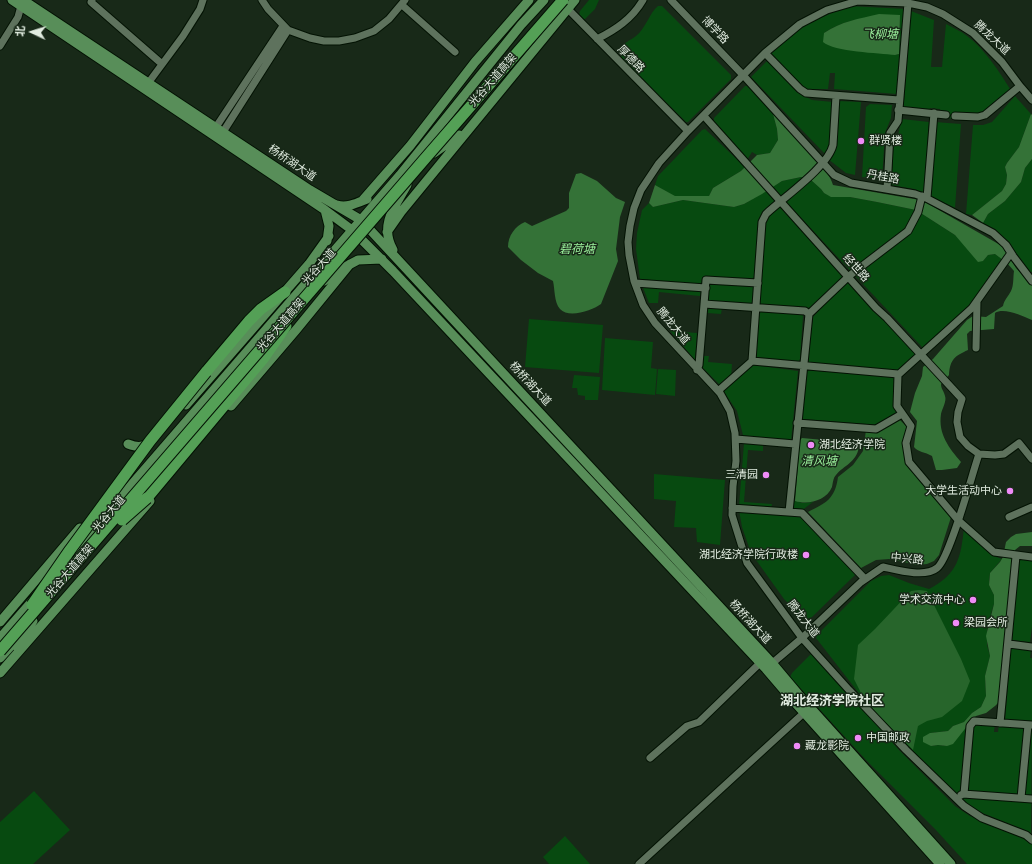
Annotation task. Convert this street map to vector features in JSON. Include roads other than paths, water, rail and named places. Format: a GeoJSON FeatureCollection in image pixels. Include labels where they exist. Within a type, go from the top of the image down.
{"type":"FeatureCollection","features":[{"type":"Feature","properties":{"kind":"highway","name":"光谷大道高架"},"geometry":{"type":"LineString","coordinates":[[0,651],[84,548],[561,2]]}},
{"type":"Feature","properties":{"kind":"highway","name":"光谷大道高架"},"geometry":{"type":"LineString","coordinates":[[0,644],[29,618],[561,2]]}},
{"type":"Feature","properties":{"kind":"highway"},"geometry":{"type":"LineString","coordinates":[[29,618],[70,550],[150,440],[253,317],[261,309],[285,292]]}},
{"type":"Feature","properties":{"kind":"highway"},"geometry":{"type":"LineString","coordinates":[[84,548],[147,498],[263,359],[294,314]]}},
{"type":"Feature","properties":{"kind":"main road","name":"杨桥湖大道"},"geometry":{"type":"LineString","coordinates":[[12,0],[27,3],[146,86],[327,206],[361,220],[807,710],[951,864]]}},
{"type":"Feature","properties":{"kind":"main road","name":"光谷大道"},"geometry":{"type":"LineString","coordinates":[[0,638],[72,555],[84,548],[289,302],[400,175],[521,25],[544,0]]}},
{"type":"Feature","properties":{"kind":"main road"},"geometry":{"type":"LineString","coordinates":[[387,232],[401,212],[472,125],[561,2],[575,0]]}},
{"type":"Feature","properties":{"kind":"main road"},"geometry":{"type":"LineString","coordinates":[[362,201],[410,146],[525,1]]}},
{"type":"Feature","properties":{"kind":"main road","name":"光谷大道"},"geometry":{"type":"LineString","coordinates":[[0,658],[29,618],[81,566],[294,314],[361,239],[434,153],[494,76],[561,2]]}},
{"type":"Feature","properties":{"kind":"main road"},"geometry":{"type":"LineString","coordinates":[[447,117],[480,56]]}},
{"type":"Feature","properties":{"kind":"main road","name":"杨桥湖大道"},"geometry":{"type":"LineString","coordinates":[[146,86],[220,130],[327,206],[382,259],[766,665]]}},
{"type":"Feature","properties":{"kind":"main road"},"geometry":{"type":"LineString","coordinates":[[434,153],[472,125]]}},
{"type":"Feature","properties":{"kind":"main road"},"geometry":{"type":"LineString","coordinates":[[315,272],[329,236],[330,226],[327,206],[352,205],[362,201],[369,198],[400,175]]}},
{"type":"Feature","properties":{"kind":"main road"},"geometry":{"type":"LineString","coordinates":[[398,260],[389,243],[387,232],[389,217],[407,185]]}},
{"type":"Feature","properties":{"kind":"main road"},"geometry":{"type":"LineString","coordinates":[[0,622],[246,335],[310,264],[329,236]]}},
{"type":"Feature","properties":{"kind":"main road"},"geometry":{"type":"LineString","coordinates":[[318,286],[332,274],[358,260],[382,259]]}},
{"type":"Feature","properties":{"kind":"main road"},"geometry":{"type":"LineString","coordinates":[[0,673],[104,555],[296,330],[350,264]]}},
{"type":"Feature","properties":{"kind":"main road"},"geometry":{"type":"LineString","coordinates":[[246,335],[289,302]]}},
{"type":"Feature","properties":{"kind":"main road"},"geometry":{"type":"LineString","coordinates":[[130,470],[133,460],[132,452],[128,444],[136,447],[144,446],[157,438]]}},
{"type":"Feature","properties":{"kind":"main road"},"geometry":{"type":"LineString","coordinates":[[84,548],[117,485]]}},
{"type":"Feature","properties":{"kind":"main road"},"geometry":{"type":"LineString","coordinates":[[72,555],[81,566]]}},
{"type":"Feature","properties":{"kind":"main road"},"geometry":{"type":"LineString","coordinates":[[8,664],[29,618]]}},
{"type":"Feature","properties":{"kind":"main road"},"geometry":{"type":"LineString","coordinates":[[0,635],[8,629]]}},
{"type":"Feature","properties":{"kind":"main road","name":"杨桥湖大道"},"geometry":{"type":"LineString","coordinates":[[807,710],[940,864]]}},
{"type":"Feature","properties":{"kind":"street"},"geometry":{"type":"LineString","coordinates":[[92,0],[91,2],[162,64]]}},
{"type":"Feature","properties":{"kind":"street"},"geometry":{"type":"LineString","coordinates":[[146,86],[183,36],[200,8],[203,0]]}},
{"type":"Feature","properties":{"kind":"street"},"geometry":{"type":"LineString","coordinates":[[262,0],[268,9],[286,28],[310,38],[324,41],[339,41],[354,38],[374,31],[389,19],[403,2],[456,52]]}},
{"type":"Feature","properties":{"kind":"street"},"geometry":{"type":"LineString","coordinates":[[597,39],[615,30],[631,16],[643,0]]}},
{"type":"Feature","properties":{"kind":"street","name":"博学路"},"geometry":{"type":"LineString","coordinates":[[671,0],[743,75]]}},
{"type":"Feature","properties":{"kind":"street","name":"腾龙大道"},"geometry":{"type":"LineString","coordinates":[[1031,839],[982,818],[955,798],[906,750],[802,638],[747,563],[732,515],[736,461],[736,433],[730,411],[718,392],[655,324],[642,305],[635,283],[629,255],[628,242],[634,208],[641,190],[659,162],[765,53],[800,24],[827,10],[858,0],[908,3],[926,7],[943,14],[973,33],[1002,62],[1032,100]]}},
{"type":"Feature","properties":{"kind":"street","name":"厚德路"},"geometry":{"type":"LineString","coordinates":[[561,2],[688,131]]}},
{"type":"Feature","properties":{"kind":"street"},"geometry":{"type":"LineString","coordinates":[[0,46],[27,3]]}},
{"type":"Feature","properties":{"kind":"street"},"geometry":{"type":"LineString","coordinates":[[887,189],[890,133],[898,121],[908,3]]}},
{"type":"Feature","properties":{"kind":"street"},"geometry":{"type":"LineString","coordinates":[[220,130],[286,28]]}},
{"type":"Feature","properties":{"kind":"street"},"geometry":{"type":"LineString","coordinates":[[765,53],[806,94],[899,100]]}},
{"type":"Feature","properties":{"kind":"street","name":"丹桂路"},"geometry":{"type":"LineString","coordinates":[[743,75],[823,164],[834,174],[852,183],[887,189],[924,198],[993,233],[1006,244],[1011,253],[1031,278]]}},
{"type":"Feature","properties":{"kind":"street"},"geometry":{"type":"LineString","coordinates":[[955,116],[978,117],[985,115],[1020,86]]}},
{"type":"Feature","properties":{"kind":"street"},"geometry":{"type":"LineString","coordinates":[[718,392],[752,361],[762,222],[766,214],[823,164],[831,152],[833,145],[836,96]]}},
{"type":"Feature","properties":{"kind":"street"},"geometry":{"type":"LineString","coordinates":[[898,110],[946,115]]}},
{"type":"Feature","properties":{"kind":"street"},"geometry":{"type":"LineString","coordinates":[[788,512],[809,314],[849,276],[908,231],[924,198],[934,113]]}},
{"type":"Feature","properties":{"kind":"street","name":"经世路"},"geometry":{"type":"LineString","coordinates":[[704,116],[849,276],[876,308],[962,399],[957,422],[960,437],[968,446],[979,454]]}},
{"type":"Feature","properties":{"kind":"street"},"geometry":{"type":"LineString","coordinates":[[1011,253],[977,302],[898,375],[897,406],[910,426],[906,443],[909,462],[958,520],[994,552],[1032,557]]}},
{"type":"Feature","properties":{"kind":"street"},"geometry":{"type":"LineString","coordinates":[[697,370],[706,280],[758,283]]}},
{"type":"Feature","properties":{"kind":"street"},"geometry":{"type":"LineString","coordinates":[[635,283],[706,288]]}},
{"type":"Feature","properties":{"kind":"street"},"geometry":{"type":"LineString","coordinates":[[976,348],[977,302]]}},
{"type":"Feature","properties":{"kind":"street"},"geometry":{"type":"LineString","coordinates":[[704,304],[805,311],[809,314]]}},
{"type":"Feature","properties":{"kind":"street"},"geometry":{"type":"LineString","coordinates":[[752,361],[898,375]]}},
{"type":"Feature","properties":{"kind":"street"},"geometry":{"type":"LineString","coordinates":[[797,423],[876,429],[902,414]]}},
{"type":"Feature","properties":{"kind":"street"},"geometry":{"type":"LineString","coordinates":[[736,439],[795,444]]}},
{"type":"Feature","properties":{"kind":"street"},"geometry":{"type":"LineString","coordinates":[[979,454],[1004,454],[1019,444],[1032,459]]}},
{"type":"Feature","properties":{"kind":"street","name":"中兴路"},"geometry":{"type":"LineString","coordinates":[[650,758],[687,726],[699,722],[766,665],[802,638],[865,579],[883,567],[925,573],[936,569],[943,561],[979,454]]}},
{"type":"Feature","properties":{"kind":"street"},"geometry":{"type":"LineString","coordinates":[[1009,517],[1032,507]]}},
{"type":"Feature","properties":{"kind":"street"},"geometry":{"type":"LineString","coordinates":[[732,508],[802,513],[865,579]]}},
{"type":"Feature","properties":{"kind":"street"},"geometry":{"type":"LineString","coordinates":[[1000,723],[1009,644],[1016,555]]}},
{"type":"Feature","properties":{"kind":"street"},"geometry":{"type":"LineString","coordinates":[[1009,644],[1032,647]]}},
{"type":"Feature","properties":{"kind":"street"},"geometry":{"type":"LineString","coordinates":[[639,864],[807,710]]}},
{"type":"Feature","properties":{"kind":"street"},"geometry":{"type":"LineString","coordinates":[[964,794],[970,726],[974,721],[1030,725],[1021,798]]}},
{"type":"Feature","properties":{"kind":"street"},"geometry":{"type":"LineString","coordinates":[[955,798],[964,794],[1032,799]]}},
{"type":"Feature","properties":{"kind":"water","name":"飞柳塘"},"geometry":{"type":"Polygon","coordinates":[[[879,14],[900,15],[899,54],[868,53],[846,50],[823,42],[824,33],[837,26],[850,21],[879,14]]]}},
{"type":"Feature","properties":{"kind":"water"},"geometry":{"type":"Polygon","coordinates":[[[772,110],[816,158],[833,185],[925,202],[1002,246],[1016,268],[1032,285],[1032,320],[1018,314],[1003,311],[995,313],[994,329],[970,331],[967,334],[968,350],[954,359],[949,375],[941,384],[945,394],[945,403],[941,414],[941,428],[945,440],[961,462],[957,468],[936,470],[932,456],[914,447],[917,421],[910,412],[915,393],[922,376],[923,367],[933,359],[967,320],[973,316],[986,317],[1003,306],[1013,286],[1014,271],[1007,263],[995,254],[988,255],[983,261],[978,262],[955,235],[916,210],[850,197],[831,197],[824,193],[811,180],[801,177],[782,181],[744,204],[734,207],[683,200],[653,207],[649,203],[655,185],[675,196],[709,196],[713,188],[741,171],[757,155],[770,153],[778,140],[772,110]]]}},
{"type":"Feature","properties":{"kind":"water"},"geometry":{"type":"Polygon","coordinates":[[[1031,114],[1032,159],[1025,168],[1021,182],[1005,201],[988,214],[983,223],[972,215],[1002,191],[1006,184],[1007,175],[1005,167],[1019,147],[1031,114]]]}},
{"type":"Feature","properties":{"kind":"water","name":"碧荷塘"},"geometry":{"type":"Polygon","coordinates":[[[581,173],[597,181],[616,198],[625,202],[620,217],[616,249],[618,261],[601,304],[587,311],[569,313],[564,312],[558,306],[553,281],[538,273],[521,260],[508,247],[508,243],[513,232],[521,224],[525,222],[532,226],[566,211],[569,208],[569,193],[576,174],[581,173]]]}},
{"type":"Feature","properties":{"kind":"water","name":"清风塘"},"geometry":{"type":"Polygon","coordinates":[[[802,438],[856,443],[859,447],[853,460],[835,476],[832,487],[826,496],[811,502],[795,501],[800,440],[802,438]]]}},
{"type":"Feature","properties":{"kind":"water"},"geometry":{"type":"Polygon","coordinates":[[[1032,532],[1032,546],[1020,546],[1015,550],[1002,699],[986,713],[976,716],[953,744],[947,746],[931,746],[923,742],[923,737],[930,733],[948,731],[953,726],[964,722],[972,713],[981,707],[986,696],[985,676],[990,656],[986,636],[994,604],[994,595],[989,585],[990,573],[1003,557],[1006,542],[1011,537],[1016,534],[1032,532]]]}},
{"type":"Feature","properties":{"kind":"place","name":"群贤楼"},"geometry":{"type":"Point","coordinates":[861,141]}},
{"type":"Feature","properties":{"kind":"place","name":"湖北经济学院"},"geometry":{"type":"Point","coordinates":[811,445]}},
{"type":"Feature","properties":{"kind":"place","name":"三清园"},"geometry":{"type":"Point","coordinates":[766,475]}},
{"type":"Feature","properties":{"kind":"place","name":"大学生活动中心"},"geometry":{"type":"Point","coordinates":[1010,491]}},
{"type":"Feature","properties":{"kind":"place","name":"湖北经济学院行政楼"},"geometry":{"type":"Point","coordinates":[806,555]}},
{"type":"Feature","properties":{"kind":"place","name":"学术交流中心"},"geometry":{"type":"Point","coordinates":[973,600]}},
{"type":"Feature","properties":{"kind":"place","name":"梁园会所"},"geometry":{"type":"Point","coordinates":[956,623]}},
{"type":"Feature","properties":{"kind":"place","name":"中国邮政"},"geometry":{"type":"Point","coordinates":[858,738]}},
{"type":"Feature","properties":{"kind":"place","name":"藏龙影院"},"geometry":{"type":"Point","coordinates":[797,746]}},
{"type":"Feature","properties":{"kind":"district","name":"湖北经济学院社区"},"geometry":{"type":"Point","coordinates":[832,701]}}]}
